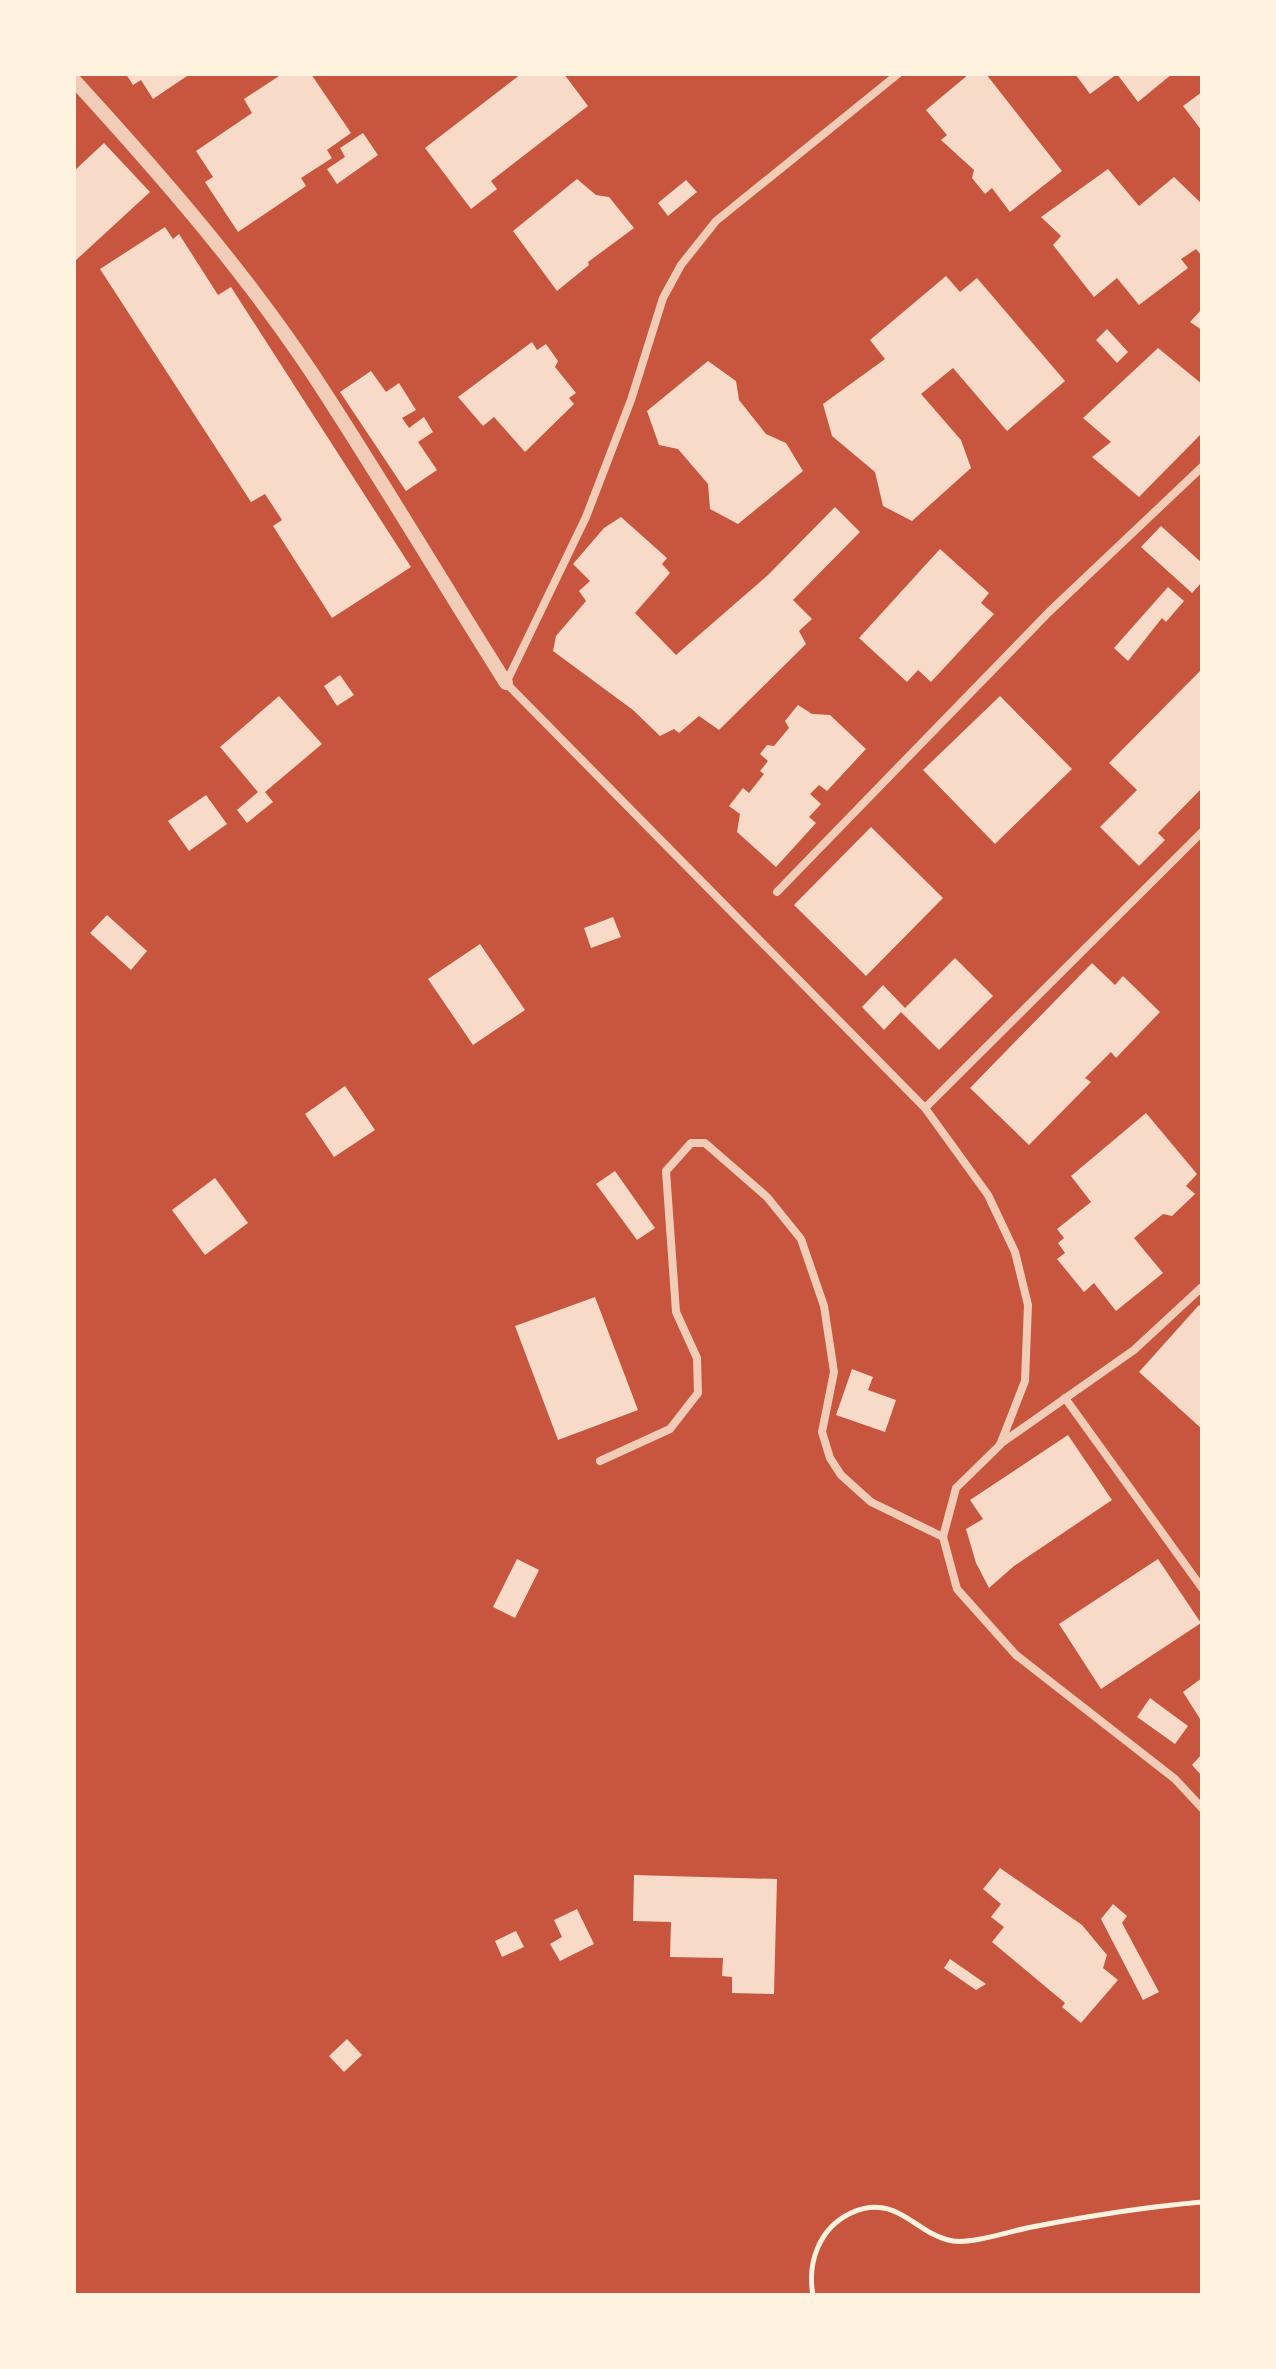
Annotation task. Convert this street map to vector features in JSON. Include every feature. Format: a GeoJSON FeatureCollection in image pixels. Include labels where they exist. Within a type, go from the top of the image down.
{"type":"FeatureCollection","features":[{"type":"Feature","properties":{"kind":"street"},"geometry":{"type":"LineString","coordinates":[[506,683],[586,517],[631,400],[663,298],[681,265],[716,221],[898,74]]}},
{"type":"Feature","properties":{"kind":"street"},"geometry":{"type":"LineString","coordinates":[[74,80],[161,175],[220,248],[311,372],[506,683],[925,1108],[988,1195],[1015,1252],[1028,1305],[1025,1381],[1000,1445]]}},
{"type":"Feature","properties":{"kind":"street"},"geometry":{"type":"LineString","coordinates":[[777,892],[1049,612],[1202,467]]}},
{"type":"Feature","properties":{"kind":"street"},"geometry":{"type":"LineString","coordinates":[[925,1108],[1202,832]]}},
{"type":"Feature","properties":{"kind":"street"},"geometry":{"type":"LineString","coordinates":[[600,1461],[670,1429],[698,1393],[697,1358],[676,1312],[666,1171],[691,1143],[705,1143],[767,1197],[801,1239],[824,1306],[834,1372],[822,1432],[830,1458],[841,1475],[871,1502],[943,1537]]}},
{"type":"Feature","properties":{"kind":"street"},"geometry":{"type":"LineString","coordinates":[[1202,1287],[1134,1350],[1000,1445],[956,1488],[943,1537],[957,1589],[1016,1655],[1175,1779],[1202,1808]]}},
{"type":"Feature","properties":{"kind":"street"},"geometry":{"type":"LineString","coordinates":[[1065,1398],[1202,1588]]}},
{"type":"Feature","properties":{"kind":"path"},"geometry":{"type":"LineString","coordinates":[[813,2295],[809,2272],[822,2237],[850,2214],[879,2206],[910,2217],[954,2242],[1150,2206],[1202,2202]]}},
{"type":"Feature","properties":{"kind":"building"},"geometry":{"type":"Polygon","coordinates":[[[126,74],[190,74],[153,99],[141,80],[133,85],[126,74]]]}},
{"type":"Feature","properties":{"kind":"building"},"geometry":{"type":"Polygon","coordinates":[[[282,74],[311,74],[351,133],[327,150],[332,158],[301,178],[306,186],[238,232],[205,182],[213,177],[196,151],[252,113],[244,99],[282,74]]]}},
{"type":"Feature","properties":{"kind":"building"},"geometry":{"type":"Polygon","coordinates":[[[521,74],[564,74],[588,106],[491,181],[497,189],[471,209],[425,148],[521,74]]]}},
{"type":"Feature","properties":{"kind":"building"},"geometry":{"type":"Polygon","coordinates":[[[969,74],[986,74],[1062,171],[1010,212],[992,188],[985,194],[972,178],[974,170],[941,140],[947,135],[926,110],[969,74]]]}},
{"type":"Feature","properties":{"kind":"building"},"geometry":{"type":"Polygon","coordinates":[[[1075,74],[1117,74],[1090,94],[1075,74]]]}},
{"type":"Feature","properties":{"kind":"building"},"geometry":{"type":"Polygon","coordinates":[[[1117,74],[1172,74],[1138,102],[1117,74]]]}},
{"type":"Feature","properties":{"kind":"building"},"geometry":{"type":"Polygon","coordinates":[[[1202,92],[1202,131],[1183,106],[1202,92]]]}},
{"type":"Feature","properties":{"kind":"building"},"geometry":{"type":"Polygon","coordinates":[[[363,133],[378,155],[337,184],[327,169],[345,157],[340,148],[363,133]]]}},
{"type":"Feature","properties":{"kind":"building"},"geometry":{"type":"Polygon","coordinates":[[[104,143],[150,192],[74,262],[74,171],[104,143]]]}},
{"type":"Feature","properties":{"kind":"building"},"geometry":{"type":"Polygon","coordinates":[[[1108,169],[1139,206],[1174,177],[1202,204],[1202,256],[1196,249],[1181,259],[1188,268],[1139,305],[1117,278],[1094,297],[1053,245],[1061,236],[1041,217],[1108,169]]]}},
{"type":"Feature","properties":{"kind":"building"},"geometry":{"type":"Polygon","coordinates":[[[577,179],[596,195],[609,197],[634,228],[588,262],[589,265],[557,291],[513,231],[577,179]]]}},
{"type":"Feature","properties":{"kind":"building"},"geometry":{"type":"Polygon","coordinates":[[[686,180],[697,192],[668,216],[658,203],[686,180]]]}},
{"type":"Feature","properties":{"kind":"building"},"geometry":{"type":"Polygon","coordinates":[[[165,227],[173,239],[179,234],[218,295],[231,287],[411,567],[332,618],[273,526],[282,520],[265,494],[251,502],[100,269],[165,227]]]}},
{"type":"Feature","properties":{"kind":"building"},"geometry":{"type":"Polygon","coordinates":[[[946,276],[960,292],[977,278],[1065,381],[1007,431],[953,368],[921,394],[961,440],[971,468],[912,521],[883,506],[875,472],[832,436],[823,404],[885,359],[870,340],[946,276]]]}},
{"type":"Feature","properties":{"kind":"building"},"geometry":{"type":"Polygon","coordinates":[[[1202,309],[1202,330],[1190,322],[1202,309]]]}},
{"type":"Feature","properties":{"kind":"building"},"geometry":{"type":"Polygon","coordinates":[[[1107,329],[1128,352],[1117,363],[1096,340],[1107,329]]]}},
{"type":"Feature","properties":{"kind":"building"},"geometry":{"type":"Polygon","coordinates":[[[532,342],[537,350],[546,344],[558,361],[555,367],[576,393],[569,398],[574,404],[525,452],[494,417],[483,426],[458,397],[532,342]]]}},
{"type":"Feature","properties":{"kind":"building"},"geometry":{"type":"Polygon","coordinates":[[[1158,348],[1202,384],[1202,433],[1139,497],[1092,457],[1111,442],[1083,418],[1158,348]]]}},
{"type":"Feature","properties":{"kind":"building"},"geometry":{"type":"Polygon","coordinates":[[[708,361],[736,381],[739,400],[766,434],[786,443],[803,471],[738,524],[710,509],[708,484],[678,449],[659,445],[647,411],[708,361]]]}},
{"type":"Feature","properties":{"kind":"building"},"geometry":{"type":"Polygon","coordinates":[[[371,371],[386,392],[399,383],[416,410],[402,418],[409,428],[424,417],[433,432],[418,442],[437,470],[406,491],[340,392],[371,371]]]}},
{"type":"Feature","properties":{"kind":"building"},"geometry":{"type":"Polygon","coordinates":[[[835,507],[860,532],[793,600],[812,619],[799,631],[806,644],[719,730],[699,716],[679,733],[674,729],[660,736],[633,710],[553,651],[556,636],[586,601],[579,591],[590,581],[573,564],[604,528],[621,517],[667,558],[662,564],[670,573],[635,613],[676,655],[768,575],[835,507]]]}},
{"type":"Feature","properties":{"kind":"building"},"geometry":{"type":"Polygon","coordinates":[[[1161,526],[1202,563],[1202,582],[1192,593],[1141,547],[1161,526]]]}},
{"type":"Feature","properties":{"kind":"building"},"geometry":{"type":"Polygon","coordinates":[[[940,549],[989,593],[981,603],[994,614],[931,682],[918,670],[907,682],[859,638],[940,549]]]}},
{"type":"Feature","properties":{"kind":"building"},"geometry":{"type":"Polygon","coordinates":[[[1168,587],[1184,601],[1166,622],[1162,618],[1128,661],[1114,648],[1168,587]]]}},
{"type":"Feature","properties":{"kind":"building"},"geometry":{"type":"Polygon","coordinates":[[[1202,669],[1202,788],[1158,833],[1165,840],[1139,866],[1100,827],[1137,790],[1109,763],[1202,669]]]}},
{"type":"Feature","properties":{"kind":"building"},"geometry":{"type":"Polygon","coordinates":[[[340,675],[354,695],[337,706],[324,686],[340,675]]]}},
{"type":"Feature","properties":{"kind":"building"},"geometry":{"type":"Polygon","coordinates":[[[279,696],[322,744],[265,792],[273,802],[247,823],[237,810],[258,792],[220,747],[279,696]]]}},
{"type":"Feature","properties":{"kind":"building"},"geometry":{"type":"Polygon","coordinates":[[[1000,696],[1072,769],[995,844],[923,770],[1000,696]]]}},
{"type":"Feature","properties":{"kind":"building"},"geometry":{"type":"Polygon","coordinates":[[[798,705],[812,714],[830,715],[866,749],[827,791],[819,785],[810,794],[821,804],[809,817],[816,823],[776,867],[737,832],[740,814],[729,806],[743,788],[749,793],[764,774],[760,771],[768,761],[760,754],[767,745],[774,746],[789,728],[785,721],[798,705]]]}},
{"type":"Feature","properties":{"kind":"building"},"geometry":{"type":"Polygon","coordinates":[[[206,795],[227,824],[189,851],[168,821],[206,795]]]}},
{"type":"Feature","properties":{"kind":"building"},"geometry":{"type":"Polygon","coordinates":[[[871,827],[943,898],[866,976],[794,905],[871,827]]]}},
{"type":"Feature","properties":{"kind":"building"},"geometry":{"type":"Polygon","coordinates":[[[107,915],[147,951],[131,970],[90,933],[107,915]]]}},
{"type":"Feature","properties":{"kind":"building"},"geometry":{"type":"Polygon","coordinates":[[[613,917],[621,937],[591,948],[584,928],[613,917]]]}},
{"type":"Feature","properties":{"kind":"building"},"geometry":{"type":"Polygon","coordinates":[[[480,944],[525,1010],[473,1045],[428,979],[480,944]]]}},
{"type":"Feature","properties":{"kind":"building"},"geometry":{"type":"Polygon","coordinates":[[[955,958],[993,996],[939,1050],[901,1012],[884,1030],[862,1007],[883,985],[905,1008],[955,958]]]}},
{"type":"Feature","properties":{"kind":"building"},"geometry":{"type":"Polygon","coordinates":[[[1092,963],[1115,985],[1123,976],[1160,1012],[1116,1058],[1111,1052],[1085,1078],[1091,1082],[1029,1145],[970,1088],[1092,963]]]}},
{"type":"Feature","properties":{"kind":"building"},"geometry":{"type":"Polygon","coordinates":[[[345,1086],[375,1130],[334,1157],[305,1114],[345,1086]]]}},
{"type":"Feature","properties":{"kind":"building"},"geometry":{"type":"Polygon","coordinates":[[[1146,1113],[1197,1174],[1186,1186],[1195,1194],[1172,1216],[1163,1214],[1134,1238],[1163,1273],[1116,1311],[1094,1283],[1084,1292],[1057,1259],[1065,1253],[1058,1243],[1064,1238],[1057,1229],[1091,1202],[1071,1176],[1146,1113]]]}},
{"type":"Feature","properties":{"kind":"building"},"geometry":{"type":"Polygon","coordinates":[[[615,1171],[655,1228],[637,1240],[596,1184],[615,1171]]]}},
{"type":"Feature","properties":{"kind":"building"},"geometry":{"type":"Polygon","coordinates":[[[215,1178],[248,1223],[205,1255],[172,1210],[215,1178]]]}},
{"type":"Feature","properties":{"kind":"building"},"geometry":{"type":"Polygon","coordinates":[[[595,1297],[638,1410],[558,1440],[515,1326],[595,1297]]]}},
{"type":"Feature","properties":{"kind":"building"},"geometry":{"type":"Polygon","coordinates":[[[1199,1305],[1202,1308],[1202,1429],[1139,1372],[1199,1305]]]}},
{"type":"Feature","properties":{"kind":"building"},"geometry":{"type":"Polygon","coordinates":[[[852,1369],[873,1377],[868,1390],[896,1400],[885,1432],[836,1415],[852,1369]]]}},
{"type":"Feature","properties":{"kind":"building"},"geometry":{"type":"Polygon","coordinates":[[[1068,1435],[1112,1500],[1014,1566],[989,1588],[976,1563],[966,1529],[983,1519],[970,1500],[1068,1435]]]}},
{"type":"Feature","properties":{"kind":"building"},"geometry":{"type":"Polygon","coordinates":[[[517,1559],[539,1570],[515,1618],[493,1607],[517,1559]]]}},
{"type":"Feature","properties":{"kind":"building"},"geometry":{"type":"Polygon","coordinates":[[[1158,1559],[1201,1623],[1101,1689],[1059,1624],[1158,1559]]]}},
{"type":"Feature","properties":{"kind":"building"},"geometry":{"type":"Polygon","coordinates":[[[1202,1678],[1202,1722],[1183,1692],[1202,1678]]]}},
{"type":"Feature","properties":{"kind":"building"},"geometry":{"type":"Polygon","coordinates":[[[1150,1698],[1188,1726],[1175,1744],[1137,1717],[1150,1698]]]}},
{"type":"Feature","properties":{"kind":"building"},"geometry":{"type":"Polygon","coordinates":[[[1202,1754],[1202,1776],[1192,1765],[1202,1754]]]}},
{"type":"Feature","properties":{"kind":"building"},"geometry":{"type":"Polygon","coordinates":[[[1000,1868],[1082,1925],[1107,1955],[1103,1968],[1118,1980],[1081,2023],[1062,2007],[1065,2003],[992,1942],[1004,1927],[991,1917],[1001,1904],[983,1889],[1000,1868]]]}},
{"type":"Feature","properties":{"kind":"building"},"geometry":{"type":"Polygon","coordinates":[[[634,1875],[777,1879],[774,1994],[732,1993],[732,1977],[722,1976],[723,1958],[670,1957],[671,1922],[633,1921],[634,1875]]]}},
{"type":"Feature","properties":{"kind":"building"},"geometry":{"type":"Polygon","coordinates":[[[1113,1904],[1127,1916],[1122,1923],[1159,1992],[1143,2000],[1101,1919],[1113,1904]]]}},
{"type":"Feature","properties":{"kind":"building"},"geometry":{"type":"Polygon","coordinates":[[[577,1909],[594,1944],[560,1961],[550,1944],[562,1937],[554,1920],[577,1909]]]}},
{"type":"Feature","properties":{"kind":"building"},"geometry":{"type":"Polygon","coordinates":[[[516,1931],[524,1947],[502,1957],[495,1941],[516,1931]]]}},
{"type":"Feature","properties":{"kind":"building"},"geometry":{"type":"Polygon","coordinates":[[[950,1959],[986,1984],[976,1990],[944,1968],[950,1959]]]}},
{"type":"Feature","properties":{"kind":"building"},"geometry":{"type":"Polygon","coordinates":[[[347,2039],[362,2055],[344,2072],[329,2056],[347,2039]]]}}]}
